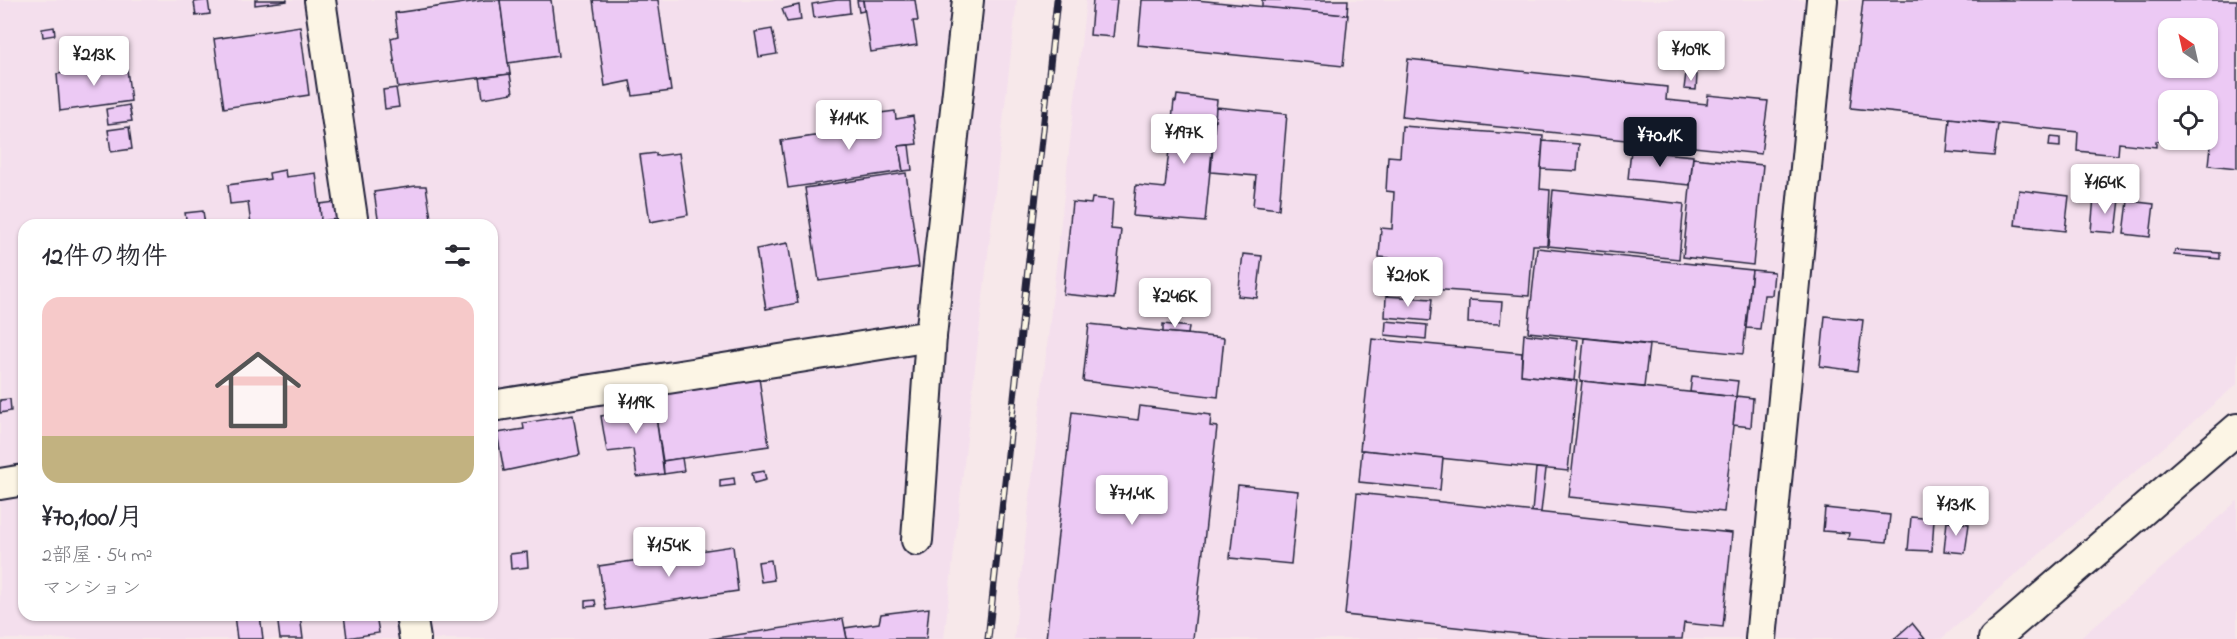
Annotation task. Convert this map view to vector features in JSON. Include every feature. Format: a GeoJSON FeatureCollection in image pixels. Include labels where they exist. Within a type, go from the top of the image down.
{"type":"FeatureCollection","features":[{"type":"Feature","properties":{"kind":"street"},"geometry":{"type":"LineString","coordinates":[[320,0],[352,219]]}},
{"type":"Feature","properties":{"kind":"street"},"geometry":{"type":"LineString","coordinates":[[916,540],[931,336],[968,0]]}},
{"type":"Feature","properties":{"kind":"street"},"geometry":{"type":"LineString","coordinates":[[1761,639],[1822,0]]}},
{"type":"Feature","properties":{"kind":"street"},"geometry":{"type":"LineString","coordinates":[[498,405],[931,336]]}},
{"type":"Feature","properties":{"kind":"street"},"geometry":{"type":"LineString","coordinates":[[1994,639],[2237,429]]}},
{"type":"Feature","properties":{"kind":"street"},"geometry":{"type":"LineString","coordinates":[[0,484],[18,481]]}},
{"type":"Feature","properties":{"kind":"street"},"geometry":{"type":"LineString","coordinates":[[412,621],[415,639]]}},
{"type":"Feature","properties":{"kind":"shaded area"},"geometry":{"type":"Polygon","coordinates":[[[0,0],[1017,0],[944,639],[0,639],[0,0]]]}},
{"type":"Feature","properties":{"kind":"shaded area"},"geometry":{"type":"Polygon","coordinates":[[[1086,0],[2237,0],[2237,384],[1941,639],[1014,639],[1086,0]]]}},
{"type":"Feature","properties":{"kind":"shaded area"},"geometry":{"type":"Polygon","coordinates":[[[2237,501],[2237,639],[2079,639],[2179,553],[2237,501]]]}},
{"type":"Feature","properties":{"kind":"building"},"geometry":{"type":"Polygon","coordinates":[[[208,0],[210,14],[196,16],[194,2],[208,0]]]}},
{"type":"Feature","properties":{"kind":"building"},"geometry":{"type":"Polygon","coordinates":[[[255,0],[287,0],[287,1],[255,5],[255,0]]]}},
{"type":"Feature","properties":{"kind":"building"},"geometry":{"type":"Polygon","coordinates":[[[485,0],[500,0],[510,74],[398,88],[391,38],[398,36],[395,13],[485,0]]]}},
{"type":"Feature","properties":{"kind":"building"},"geometry":{"type":"Polygon","coordinates":[[[500,0],[551,0],[558,56],[508,63],[500,0]]]}},
{"type":"Feature","properties":{"kind":"building"},"geometry":{"type":"Polygon","coordinates":[[[593,0],[658,0],[671,91],[633,96],[630,81],[605,86],[593,0]]]}},
{"type":"Feature","properties":{"kind":"building"},"geometry":{"type":"Polygon","coordinates":[[[849,0],[850,13],[814,18],[812,4],[849,0]]]}},
{"type":"Feature","properties":{"kind":"building"},"geometry":{"type":"Polygon","coordinates":[[[857,0],[863,0],[864,11],[859,12],[857,0]]]}},
{"type":"Feature","properties":{"kind":"building"},"geometry":{"type":"Polygon","coordinates":[[[863,0],[915,0],[918,21],[913,21],[917,45],[871,52],[863,0]]]}},
{"type":"Feature","properties":{"kind":"building"},"geometry":{"type":"Polygon","coordinates":[[[1093,0],[1117,0],[1113,37],[1090,35],[1093,0]]]}},
{"type":"Feature","properties":{"kind":"building"},"geometry":{"type":"Polygon","coordinates":[[[1142,0],[1196,0],[1348,15],[1343,66],[1138,45],[1142,0]]]}},
{"type":"Feature","properties":{"kind":"building"},"geometry":{"type":"Polygon","coordinates":[[[1262,0],[1348,0],[1347,15],[1262,7],[1262,0]]]}},
{"type":"Feature","properties":{"kind":"building"},"geometry":{"type":"Polygon","coordinates":[[[1863,0],[2237,0],[2237,168],[2209,165],[2211,150],[2218,150],[2218,90],[2158,90],[2156,147],[2119,143],[2118,155],[2077,151],[2078,132],[1851,108],[1863,0]]]}},
{"type":"Feature","properties":{"kind":"building"},"geometry":{"type":"Polygon","coordinates":[[[799,5],[801,20],[787,22],[782,9],[799,5]]]}},
{"type":"Feature","properties":{"kind":"building"},"geometry":{"type":"Polygon","coordinates":[[[300,26],[309,95],[224,108],[214,39],[300,26]]]}},
{"type":"Feature","properties":{"kind":"building"},"geometry":{"type":"Polygon","coordinates":[[[54,27],[55,35],[43,37],[42,29],[54,27]]]}},
{"type":"Feature","properties":{"kind":"building"},"geometry":{"type":"Polygon","coordinates":[[[772,29],[777,54],[759,57],[755,32],[772,29]]]}},
{"type":"Feature","properties":{"kind":"building"},"geometry":{"type":"Polygon","coordinates":[[[1408,59],[1667,87],[1666,100],[1707,104],[1708,95],[1768,101],[1761,154],[1402,117],[1408,59]]]}},
{"type":"Feature","properties":{"kind":"building"},"geometry":{"type":"Polygon","coordinates":[[[126,61],[131,101],[60,111],[57,74],[112,66],[111,63],[126,61]]]}},
{"type":"Feature","properties":{"kind":"building"},"geometry":{"type":"Polygon","coordinates":[[[1686,73],[1697,75],[1696,90],[1684,89],[1686,73]]]}},
{"type":"Feature","properties":{"kind":"building"},"geometry":{"type":"Polygon","coordinates":[[[510,74],[513,93],[483,98],[480,78],[510,74]]]}},
{"type":"Feature","properties":{"kind":"building"},"geometry":{"type":"Polygon","coordinates":[[[396,88],[399,107],[385,109],[383,90],[396,88]]]}},
{"type":"Feature","properties":{"kind":"building"},"geometry":{"type":"Polygon","coordinates":[[[1177,95],[1217,100],[1205,222],[1133,216],[1136,185],[1165,188],[1174,101],[1176,102],[1177,95]]]}},
{"type":"Feature","properties":{"kind":"building"},"geometry":{"type":"Polygon","coordinates":[[[129,105],[132,121],[108,124],[106,109],[129,105]]]}},
{"type":"Feature","properties":{"kind":"building"},"geometry":{"type":"Polygon","coordinates":[[[1216,107],[1287,114],[1279,209],[1253,206],[1256,176],[1211,172],[1216,107]]]}},
{"type":"Feature","properties":{"kind":"building"},"geometry":{"type":"Polygon","coordinates":[[[895,111],[896,119],[913,116],[917,144],[899,146],[903,171],[788,188],[781,141],[834,133],[833,127],[867,123],[865,115],[895,111]]]}},
{"type":"Feature","properties":{"kind":"building"},"geometry":{"type":"Polygon","coordinates":[[[1950,118],[1998,124],[1994,156],[1947,152],[1950,118]]]}},
{"type":"Feature","properties":{"kind":"building"},"geometry":{"type":"Polygon","coordinates":[[[1402,126],[1543,136],[1540,189],[1550,190],[1547,245],[1533,245],[1529,296],[1387,286],[1389,258],[1379,257],[1381,228],[1392,229],[1394,192],[1386,191],[1388,156],[1400,157],[1402,126]]]}},
{"type":"Feature","properties":{"kind":"building"},"geometry":{"type":"Polygon","coordinates":[[[129,127],[132,149],[111,152],[108,130],[129,127]]]}},
{"type":"Feature","properties":{"kind":"building"},"geometry":{"type":"Polygon","coordinates":[[[2050,137],[2060,138],[2060,147],[2049,146],[2050,137]]]}},
{"type":"Feature","properties":{"kind":"building"},"geometry":{"type":"Polygon","coordinates":[[[1543,141],[1579,144],[1577,171],[1541,169],[1543,141]]]}},
{"type":"Feature","properties":{"kind":"building"},"geometry":{"type":"Polygon","coordinates":[[[909,145],[912,170],[903,171],[899,146],[909,145]]]}},
{"type":"Feature","properties":{"kind":"building"},"geometry":{"type":"Polygon","coordinates":[[[1631,150],[1693,156],[1690,185],[1628,179],[1631,150]]]}},
{"type":"Feature","properties":{"kind":"building"},"geometry":{"type":"Polygon","coordinates":[[[656,153],[656,156],[679,153],[688,215],[650,222],[640,155],[656,153]]]}},
{"type":"Feature","properties":{"kind":"building"},"geometry":{"type":"Polygon","coordinates":[[[1693,158],[1763,165],[1753,265],[1683,257],[1693,158]]]}},
{"type":"Feature","properties":{"kind":"building"},"geometry":{"type":"Polygon","coordinates":[[[285,170],[286,177],[316,173],[321,219],[250,219],[248,202],[230,204],[228,185],[270,179],[269,173],[285,170]]]}},
{"type":"Feature","properties":{"kind":"building"},"geometry":{"type":"Polygon","coordinates":[[[906,173],[919,267],[819,281],[805,188],[906,173]]]}},
{"type":"Feature","properties":{"kind":"building"},"geometry":{"type":"Polygon","coordinates":[[[426,186],[431,219],[378,219],[374,192],[426,186]]]}},
{"type":"Feature","properties":{"kind":"building"},"geometry":{"type":"Polygon","coordinates":[[[1553,190],[1684,204],[1679,259],[1548,246],[1553,190]]]}},
{"type":"Feature","properties":{"kind":"building"},"geometry":{"type":"Polygon","coordinates":[[[2019,190],[2069,196],[2065,231],[2015,225],[2019,190]]]}},
{"type":"Feature","properties":{"kind":"building"},"geometry":{"type":"Polygon","coordinates":[[[2094,197],[2120,199],[2116,233],[2091,231],[2094,197]]]}},
{"type":"Feature","properties":{"kind":"building"},"geometry":{"type":"Polygon","coordinates":[[[1092,198],[1113,200],[1111,229],[1121,230],[1114,299],[1063,294],[1072,202],[1091,204],[1092,198]]]}},
{"type":"Feature","properties":{"kind":"building"},"geometry":{"type":"Polygon","coordinates":[[[2128,201],[2154,204],[2150,237],[2124,234],[2128,201]]]}},
{"type":"Feature","properties":{"kind":"building"},"geometry":{"type":"Polygon","coordinates":[[[335,202],[337,219],[321,219],[320,204],[335,202]]]}},
{"type":"Feature","properties":{"kind":"building"},"geometry":{"type":"Polygon","coordinates":[[[203,211],[204,219],[186,219],[185,213],[203,211]]]}},
{"type":"Feature","properties":{"kind":"building"},"geometry":{"type":"Polygon","coordinates":[[[788,243],[798,303],[766,309],[756,249],[788,243]]]}},
{"type":"Feature","properties":{"kind":"building"},"geometry":{"type":"Polygon","coordinates":[[[1537,248],[1752,270],[1743,354],[1528,332],[1537,248]]]}},
{"type":"Feature","properties":{"kind":"building"},"geometry":{"type":"Polygon","coordinates":[[[2175,250],[2220,253],[2220,259],[2174,255],[2175,250]]]}},
{"type":"Feature","properties":{"kind":"building"},"geometry":{"type":"Polygon","coordinates":[[[1243,254],[1262,256],[1257,298],[1238,296],[1243,254]]]}},
{"type":"Feature","properties":{"kind":"building"},"geometry":{"type":"Polygon","coordinates":[[[1752,270],[1774,272],[1772,295],[1764,295],[1760,329],[1746,328],[1752,270]]]}},
{"type":"Feature","properties":{"kind":"building"},"geometry":{"type":"Polygon","coordinates":[[[1386,296],[1432,299],[1430,321],[1385,317],[1386,296]]]}},
{"type":"Feature","properties":{"kind":"building"},"geometry":{"type":"Polygon","coordinates":[[[1469,300],[1502,302],[1500,324],[1468,323],[1469,300]]]}},
{"type":"Feature","properties":{"kind":"building"},"geometry":{"type":"Polygon","coordinates":[[[1825,316],[1863,320],[1857,371],[1820,366],[1825,316]]]}},
{"type":"Feature","properties":{"kind":"building"},"geometry":{"type":"Polygon","coordinates":[[[1386,321],[1427,325],[1426,339],[1385,335],[1386,321]]]}},
{"type":"Feature","properties":{"kind":"building"},"geometry":{"type":"Polygon","coordinates":[[[1089,324],[1224,338],[1218,397],[1083,381],[1089,324]]]}},
{"type":"Feature","properties":{"kind":"building"},"geometry":{"type":"Polygon","coordinates":[[[1163,324],[1189,327],[1188,334],[1163,332],[1163,324]]]}},
{"type":"Feature","properties":{"kind":"building"},"geometry":{"type":"Polygon","coordinates":[[[1524,334],[1578,340],[1574,381],[1521,375],[1524,334]]]}},
{"type":"Feature","properties":{"kind":"building"},"geometry":{"type":"Polygon","coordinates":[[[1584,338],[1649,345],[1644,387],[1580,381],[1584,338]]]}},
{"type":"Feature","properties":{"kind":"building"},"geometry":{"type":"Polygon","coordinates":[[[1372,339],[1522,353],[1521,375],[1577,381],[1568,471],[1360,450],[1372,339]]]}},
{"type":"Feature","properties":{"kind":"building"},"geometry":{"type":"Polygon","coordinates":[[[1692,376],[1738,381],[1736,396],[1753,398],[1751,427],[1733,425],[1736,397],[1690,392],[1692,376]]]}},
{"type":"Feature","properties":{"kind":"building"},"geometry":{"type":"Polygon","coordinates":[[[759,378],[769,446],[663,461],[652,394],[759,378]]]}},
{"type":"Feature","properties":{"kind":"building"},"geometry":{"type":"Polygon","coordinates":[[[1582,381],[1736,397],[1724,512],[1569,497],[1582,381]]]}},
{"type":"Feature","properties":{"kind":"building"},"geometry":{"type":"Polygon","coordinates":[[[653,396],[664,474],[637,477],[633,449],[607,452],[601,416],[628,412],[627,400],[653,396]]]}},
{"type":"Feature","properties":{"kind":"building"},"geometry":{"type":"Polygon","coordinates":[[[10,399],[11,411],[0,413],[0,400],[10,399]]]}},
{"type":"Feature","properties":{"kind":"building"},"geometry":{"type":"Polygon","coordinates":[[[1140,406],[1211,415],[1210,426],[1217,427],[1193,639],[1046,639],[1072,412],[1138,420],[1140,406]]]}},
{"type":"Feature","properties":{"kind":"building"},"geometry":{"type":"Polygon","coordinates":[[[573,415],[580,455],[504,471],[498,433],[524,429],[523,423],[573,415]]]}},
{"type":"Feature","properties":{"kind":"building"},"geometry":{"type":"Polygon","coordinates":[[[1362,450],[1443,458],[1440,490],[1359,482],[1362,450]]]}},
{"type":"Feature","properties":{"kind":"building"},"geometry":{"type":"Polygon","coordinates":[[[682,458],[684,471],[664,474],[663,461],[682,458]]]}},
{"type":"Feature","properties":{"kind":"building"},"geometry":{"type":"Polygon","coordinates":[[[1536,468],[1546,469],[1541,512],[1532,512],[1536,468]]]}},
{"type":"Feature","properties":{"kind":"building"},"geometry":{"type":"Polygon","coordinates":[[[764,471],[766,480],[754,483],[752,473],[764,471]]]}},
{"type":"Feature","properties":{"kind":"building"},"geometry":{"type":"Polygon","coordinates":[[[734,478],[735,485],[720,487],[720,480],[734,478]]]}},
{"type":"Feature","properties":{"kind":"building"},"geometry":{"type":"Polygon","coordinates":[[[1238,485],[1298,491],[1291,564],[1230,558],[1238,485]]]}},
{"type":"Feature","properties":{"kind":"building"},"geometry":{"type":"Polygon","coordinates":[[[1357,493],[1732,533],[1723,627],[1684,623],[1682,639],[1565,639],[1345,615],[1357,493]]]}},
{"type":"Feature","properties":{"kind":"building"},"geometry":{"type":"Polygon","coordinates":[[[1825,508],[1890,515],[1887,542],[1848,539],[1849,533],[1823,531],[1825,508]]]}},
{"type":"Feature","properties":{"kind":"building"},"geometry":{"type":"Polygon","coordinates":[[[1911,517],[1934,519],[1932,551],[1908,550],[1911,517]]]}},
{"type":"Feature","properties":{"kind":"building"},"geometry":{"type":"Polygon","coordinates":[[[1947,521],[1969,524],[1965,553],[1944,551],[1947,521]]]}},
{"type":"Feature","properties":{"kind":"building"},"geometry":{"type":"Polygon","coordinates":[[[667,545],[667,554],[653,556],[651,548],[667,545]]]}},
{"type":"Feature","properties":{"kind":"building"},"geometry":{"type":"Polygon","coordinates":[[[733,546],[738,591],[606,610],[599,566],[733,546]]]}},
{"type":"Feature","properties":{"kind":"building"},"geometry":{"type":"Polygon","coordinates":[[[527,552],[528,567],[511,569],[510,554],[527,552]]]}},
{"type":"Feature","properties":{"kind":"building"},"geometry":{"type":"Polygon","coordinates":[[[771,560],[774,580],[761,582],[758,562],[771,560]]]}},
{"type":"Feature","properties":{"kind":"building"},"geometry":{"type":"Polygon","coordinates":[[[595,600],[596,606],[585,607],[585,601],[595,600]]]}},
{"type":"Feature","properties":{"kind":"building"},"geometry":{"type":"Polygon","coordinates":[[[929,608],[926,639],[847,639],[845,628],[879,623],[881,614],[929,608]]]}},
{"type":"Feature","properties":{"kind":"building"},"geometry":{"type":"Polygon","coordinates":[[[843,619],[847,639],[709,639],[843,619]]]}},
{"type":"Feature","properties":{"kind":"building"},"geometry":{"type":"Polygon","coordinates":[[[235,621],[261,621],[263,639],[237,639],[235,621]]]}},
{"type":"Feature","properties":{"kind":"building"},"geometry":{"type":"Polygon","coordinates":[[[278,621],[301,621],[303,639],[280,639],[278,621]]]}},
{"type":"Feature","properties":{"kind":"building"},"geometry":{"type":"Polygon","coordinates":[[[345,621],[377,621],[379,633],[347,638],[345,621]]]}},
{"type":"Feature","properties":{"kind":"building"},"geometry":{"type":"Polygon","coordinates":[[[1912,623],[1925,639],[1894,639],[1912,623]]]}},
{"type":"Feature","properties":{"kind":"railway"},"geometry":{"type":"LineString","coordinates":[[988,639],[1057,0]]}}]}
